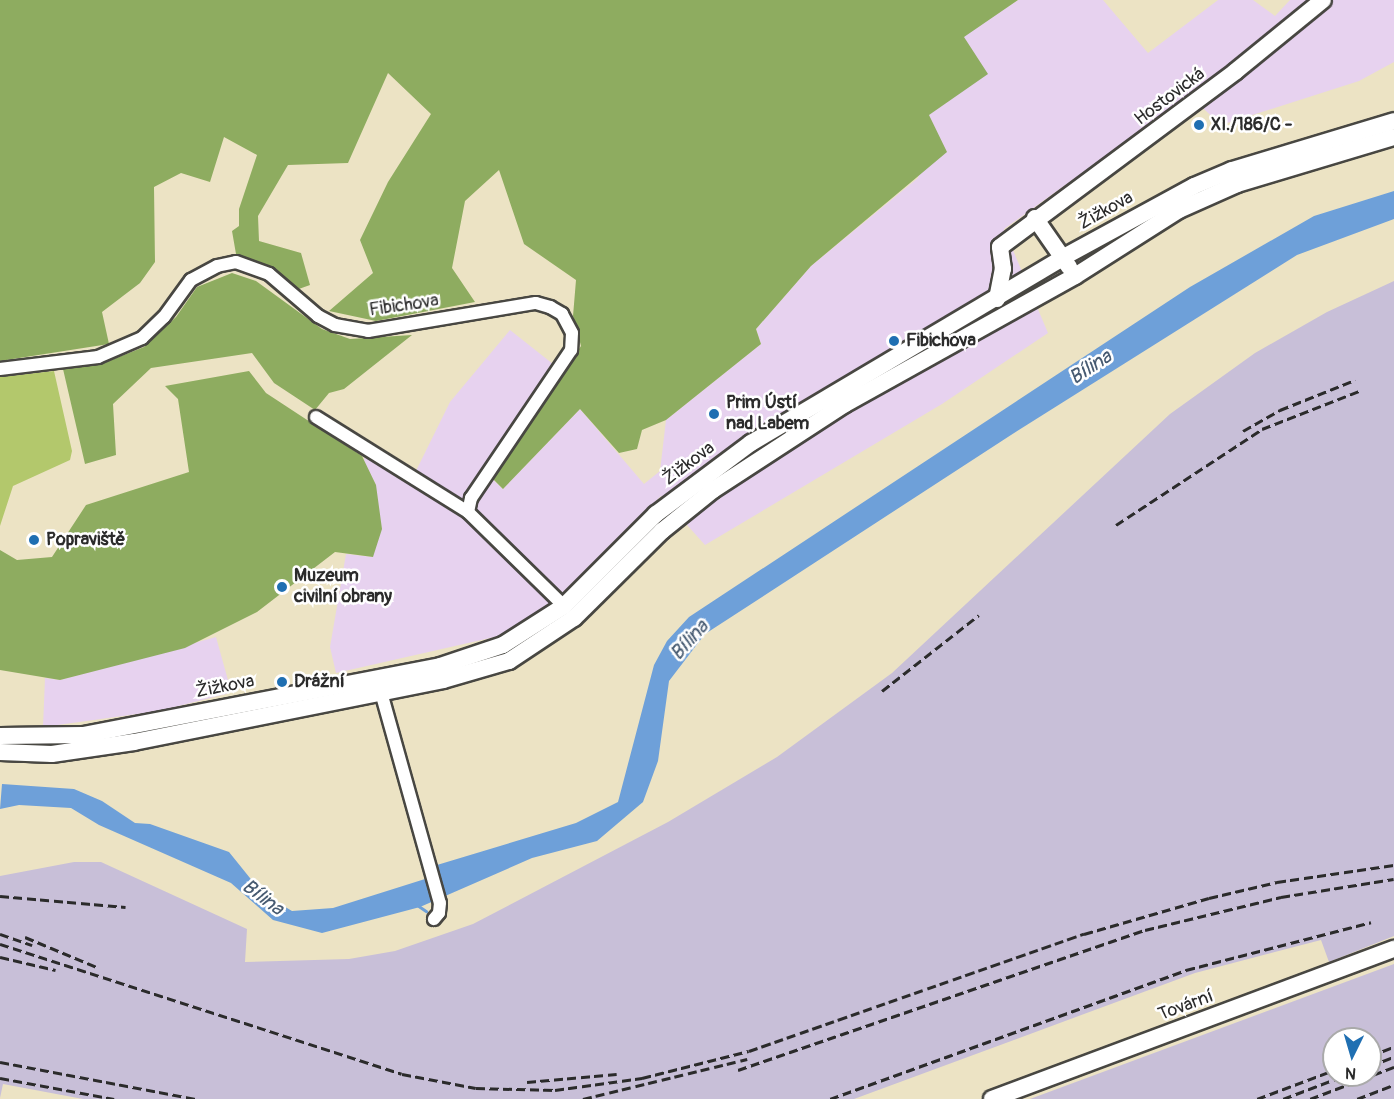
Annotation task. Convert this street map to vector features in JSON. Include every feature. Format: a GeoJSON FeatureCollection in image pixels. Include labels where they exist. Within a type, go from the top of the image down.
{"type":"FeatureCollection","features":[{"type":"Feature","properties":{"kind":"main road","name":"Hostovická"},"geometry":{"type":"LineString","coordinates":[[997,299],[1003,269],[1000,247],[1035,218],[1128,154],[1323,0]]}},
{"type":"Feature","properties":{"kind":"main road","name":"Žižkova"},"geometry":{"type":"LineString","coordinates":[[23,746],[84,750],[379,685],[473,657],[530,630],[564,606],[656,514],[751,443],[997,299],[1062,258],[1194,186],[1394,121]]}},
{"type":"Feature","properties":{"kind":"main road","name":"Žižkova"},"geometry":{"type":"LineString","coordinates":[[379,685],[476,672],[537,645],[574,618],[663,531],[756,458],[1075,276],[1179,210],[1237,184],[1394,137]]}},
{"type":"Feature","properties":{"kind":"main road"},"geometry":{"type":"LineString","coordinates":[[1035,218],[1075,276]]}},
{"type":"Feature","properties":{"kind":"main road"},"geometry":{"type":"LineString","coordinates":[[0,736],[23,746]]}},
{"type":"Feature","properties":{"kind":"main road"},"geometry":{"type":"LineString","coordinates":[[0,752],[23,746]]}},
{"type":"Feature","properties":{"kind":"main road","name":"Tovární"},"geometry":{"type":"LineString","coordinates":[[992,1099],[1394,949]]}},
{"type":"Feature","properties":{"kind":"street","name":"Fibichova"},"geometry":{"type":"LineString","coordinates":[[0,369],[98,357],[142,338],[164,317],[192,279],[217,266],[236,262],[270,274],[327,321],[369,331],[536,303],[550,307],[562,314],[572,333],[571,350],[471,498],[468,512]]}},
{"type":"Feature","properties":{"kind":"street"},"geometry":{"type":"LineString","coordinates":[[316,417],[468,512],[564,606]]}},
{"type":"Feature","properties":{"kind":"street"},"geometry":{"type":"LineString","coordinates":[[379,685],[440,903],[439,913],[434,919]]}},
{"type":"Feature","properties":{"kind":"shaded area"},"geometry":{"type":"Polygon","coordinates":[[[1018,0],[1103,0],[1148,53],[1218,0],[1253,0],[1275,16],[1290,0],[1394,0],[1394,62],[1359,81],[1221,125],[1190,96],[1164,114],[1004,229],[1048,333],[942,404],[705,545],[661,496],[547,609],[499,636],[336,673],[330,647],[346,554],[373,557],[376,485],[364,462],[365,452],[411,481],[450,402],[510,330],[553,364],[483,470],[503,489],[580,409],[644,484],[660,471],[666,420],[761,344],[756,329],[811,266],[918,178],[929,115],[963,37],[1018,0]]]}},
{"type":"Feature","properties":{"kind":"shaded area"},"geometry":{"type":"Polygon","coordinates":[[[1394,281],[1394,936],[1329,962],[1321,940],[1195,973],[854,1099],[83,1099],[3,1084],[0,1098],[0,876],[74,862],[101,862],[247,929],[245,962],[349,959],[395,951],[473,924],[668,822],[777,757],[892,673],[1170,414],[1255,353],[1327,312],[1394,281]]]}},
{"type":"Feature","properties":{"kind":"shaded area"},"geometry":{"type":"Polygon","coordinates":[[[216,637],[231,691],[226,694],[159,711],[43,727],[45,678],[60,680],[216,637]]]}},
{"type":"Feature","properties":{"kind":"shaded area"},"geometry":{"type":"Polygon","coordinates":[[[1394,964],[1394,1099],[1030,1099],[1394,964]]]}},
{"type":"Feature","properties":{"kind":"green space"},"geometry":{"type":"Polygon","coordinates":[[[0,0],[1018,0],[964,37],[988,74],[929,115],[947,152],[811,266],[756,329],[761,344],[666,420],[642,430],[637,449],[619,453],[580,409],[503,489],[492,478],[581,346],[573,316],[576,280],[524,244],[499,170],[465,201],[452,268],[475,302],[376,321],[329,311],[373,273],[360,240],[388,182],[431,114],[388,73],[348,163],[288,165],[258,216],[259,241],[301,253],[310,285],[296,290],[236,254],[232,231],[239,226],[239,209],[257,155],[224,137],[210,182],[181,173],[154,187],[155,262],[140,283],[102,312],[109,344],[0,361],[0,0]]]}},
{"type":"Feature","properties":{"kind":"green space"},"geometry":{"type":"Polygon","coordinates":[[[232,273],[256,281],[322,329],[350,339],[412,335],[344,389],[329,393],[315,410],[274,383],[252,353],[151,368],[113,404],[116,455],[85,464],[63,369],[109,361],[144,347],[176,317],[197,287],[232,273]]]}},
{"type":"Feature","properties":{"kind":"green space"},"geometry":{"type":"Polygon","coordinates":[[[54,371],[72,451],[70,460],[13,486],[0,526],[0,377],[54,371]]]}},
{"type":"Feature","properties":{"kind":"green space"},"geometry":{"type":"Polygon","coordinates":[[[249,371],[266,393],[362,456],[376,485],[382,529],[373,557],[335,552],[257,612],[185,648],[60,680],[0,670],[0,550],[17,560],[52,557],[86,505],[189,472],[178,399],[165,386],[249,371]]]}},
{"type":"Feature","properties":{"kind":"water","name":"Bílina"},"geometry":{"type":"Polygon","coordinates":[[[1394,191],[1394,219],[1297,255],[1011,435],[705,634],[669,681],[658,761],[643,802],[597,841],[532,858],[420,907],[322,933],[273,920],[231,883],[99,825],[71,808],[19,805],[0,809],[2,784],[74,789],[102,801],[135,823],[150,824],[229,852],[262,893],[292,911],[333,908],[425,879],[437,865],[576,823],[618,802],[654,665],[667,641],[689,617],[1190,287],[1314,216],[1394,191]]]}},
{"type":"Feature","properties":{"kind":"waterway"},"geometry":{"type":"LineString","coordinates":[[417,905],[426,911]]}},
{"type":"Feature","properties":{"kind":"railway"},"geometry":{"type":"LineString","coordinates":[[1243,431],[1280,410],[1355,380]]}},
{"type":"Feature","properties":{"kind":"railway"},"geometry":{"type":"LineString","coordinates":[[1116,525],[1262,429],[1359,391]]}},
{"type":"Feature","properties":{"kind":"railway"},"geometry":{"type":"LineString","coordinates":[[882,691],[979,615]]}},
{"type":"Feature","properties":{"kind":"railway"},"geometry":{"type":"LineString","coordinates":[[0,944],[402,1074],[476,1088],[555,1090],[642,1078],[749,1051],[1084,934],[1209,898],[1277,882],[1394,865]]}},
{"type":"Feature","properties":{"kind":"railway"},"geometry":{"type":"LineString","coordinates":[[738,1070],[1145,930],[1281,897],[1394,879]]}},
{"type":"Feature","properties":{"kind":"railway"},"geometry":{"type":"LineString","coordinates":[[0,896],[126,907]]}},
{"type":"Feature","properties":{"kind":"railway"},"geometry":{"type":"LineString","coordinates":[[830,1099],[1186,970],[1371,922]]}},
{"type":"Feature","properties":{"kind":"railway"},"geometry":{"type":"LineString","coordinates":[[0,934],[32,945]]}},
{"type":"Feature","properties":{"kind":"railway"},"geometry":{"type":"LineString","coordinates":[[25,937],[99,968]]}},
{"type":"Feature","properties":{"kind":"railway"},"geometry":{"type":"LineString","coordinates":[[0,957],[56,970]]}},
{"type":"Feature","properties":{"kind":"railway"},"geometry":{"type":"LineString","coordinates":[[1382,1052],[1394,1047]]}},
{"type":"Feature","properties":{"kind":"railway"},"geometry":{"type":"LineString","coordinates":[[1382,1062],[1394,1057]]}},
{"type":"Feature","properties":{"kind":"railway"},"geometry":{"type":"LineString","coordinates":[[583,1099],[747,1059]]}},
{"type":"Feature","properties":{"kind":"railway"},"geometry":{"type":"LineString","coordinates":[[0,1062],[196,1099]]}},
{"type":"Feature","properties":{"kind":"railway"},"geometry":{"type":"LineString","coordinates":[[1310,1099],[1394,1067]]}},
{"type":"Feature","properties":{"kind":"railway"},"geometry":{"type":"LineString","coordinates":[[527,1082],[617,1074]]}},
{"type":"Feature","properties":{"kind":"railway"},"geometry":{"type":"LineString","coordinates":[[1257,1099],[1322,1075]]}},
{"type":"Feature","properties":{"kind":"railway"},"geometry":{"type":"LineString","coordinates":[[0,1078],[114,1099]]}},
{"type":"Feature","properties":{"kind":"railway"},"geometry":{"type":"LineString","coordinates":[[1283,1099],[1322,1084]]}},
{"type":"Feature","properties":{"kind":"railway"},"geometry":{"type":"LineString","coordinates":[[1357,1099],[1394,1085]]}},
{"type":"Feature","properties":{"kind":"place","name":"XI./186/C -"},"geometry":{"type":"Point","coordinates":[1199,125]}},
{"type":"Feature","properties":{"kind":"place","name":"Fibichova"},"geometry":{"type":"Point","coordinates":[894,341]}},
{"type":"Feature","properties":{"kind":"place","name":"Prim Ústí nad Labem"},"geometry":{"type":"Point","coordinates":[714,414]}},
{"type":"Feature","properties":{"kind":"place","name":"Popraviště"},"geometry":{"type":"Point","coordinates":[34,540]}},
{"type":"Feature","properties":{"kind":"place","name":"Muzeum civilní obrany"},"geometry":{"type":"Point","coordinates":[282,587]}},
{"type":"Feature","properties":{"kind":"place","name":"Drážní"},"geometry":{"type":"Point","coordinates":[282,682]}}]}
